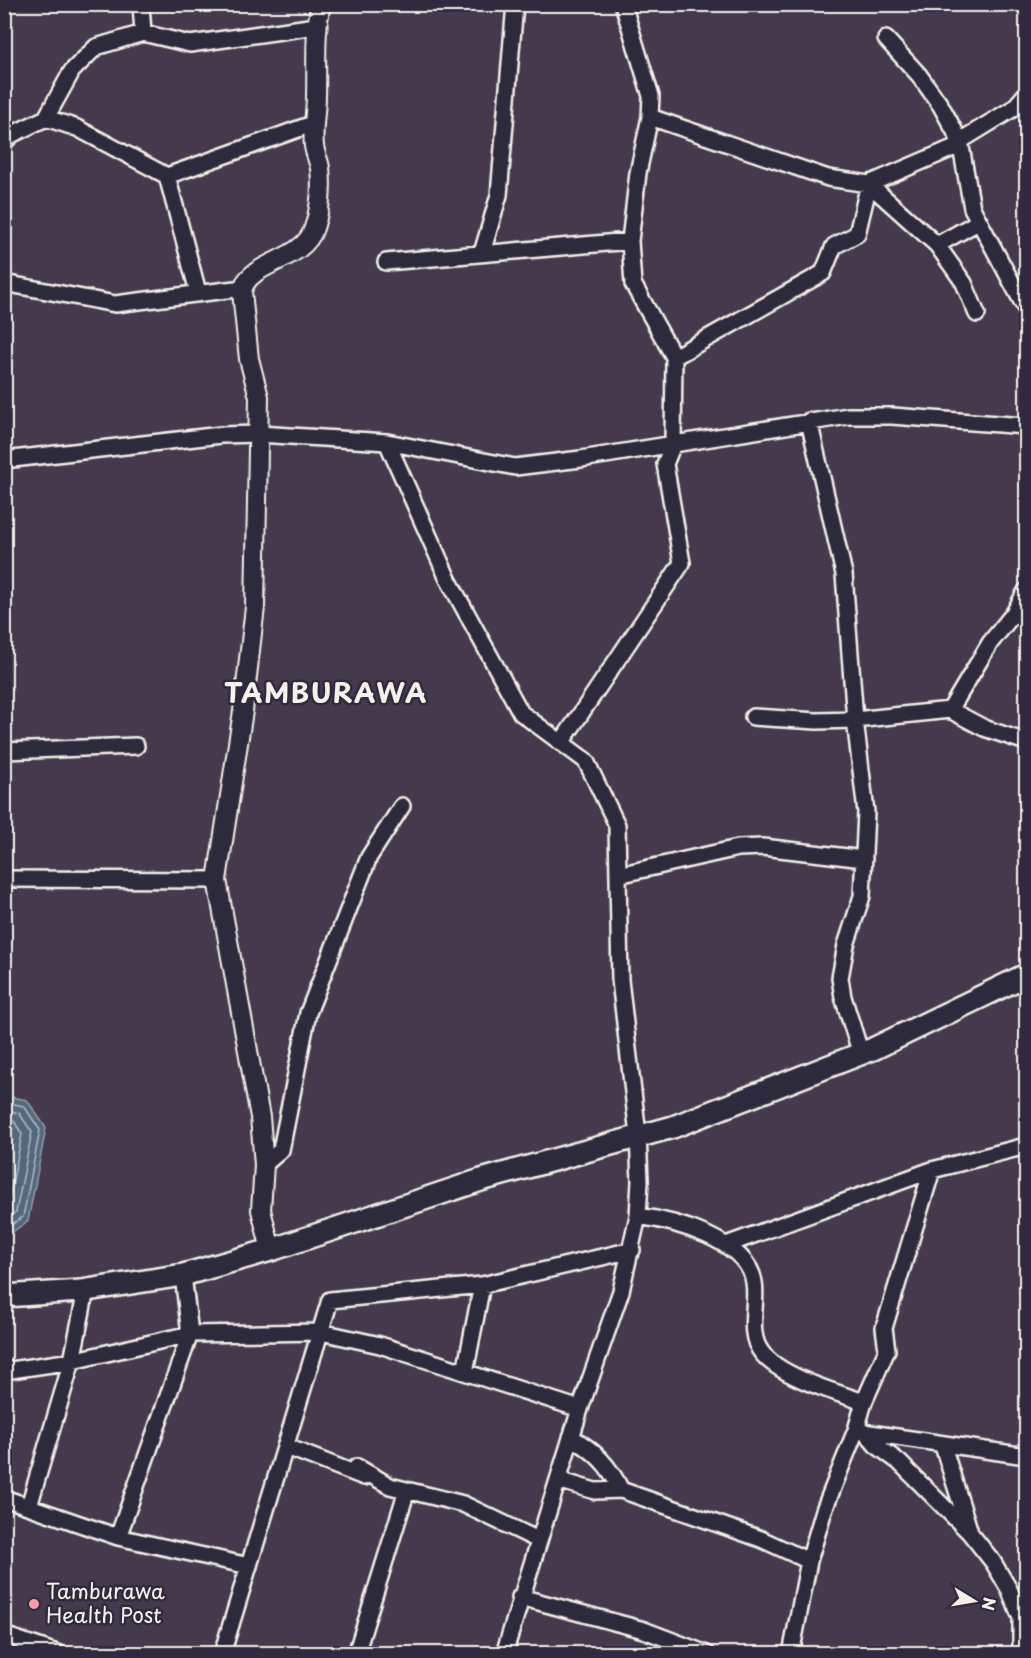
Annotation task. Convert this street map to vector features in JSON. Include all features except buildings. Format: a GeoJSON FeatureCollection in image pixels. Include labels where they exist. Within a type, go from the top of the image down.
{"type":"FeatureCollection","features":[{"type":"Feature","properties":{"kind":"main road"},"geometry":{"type":"LineString","coordinates":[[4,1296],[86,1290],[183,1275],[271,1250],[481,1180],[673,1127],[861,1054],[1026,975]]}},
{"type":"Feature","properties":{"kind":"street"},"geometry":{"type":"LineString","coordinates":[[141,4],[143,33]]}},
{"type":"Feature","properties":{"kind":"street"},"geometry":{"type":"LineString","coordinates":[[4,283],[115,304],[243,288],[258,271],[286,258],[304,245],[314,229],[320,187],[320,169],[314,146],[316,26],[321,4]]}},
{"type":"Feature","properties":{"kind":"street"},"geometry":{"type":"LineString","coordinates":[[482,253],[500,195],[515,4]]}},
{"type":"Feature","properties":{"kind":"street"},"geometry":{"type":"LineString","coordinates":[[561,742],[682,563],[665,464],[673,444],[674,357],[633,284],[630,241],[638,173],[651,117],[651,96],[623,4]]}},
{"type":"Feature","properties":{"kind":"street"},"geometry":{"type":"LineString","coordinates":[[4,142],[13,134],[46,118],[72,71],[96,47],[143,33],[190,44],[316,26]]}},
{"type":"Feature","properties":{"kind":"street"},"geometry":{"type":"LineString","coordinates":[[886,39],[919,75],[941,106],[960,143],[972,208],[1026,309]]}},
{"type":"Feature","properties":{"kind":"street"},"geometry":{"type":"LineString","coordinates":[[651,117],[828,178],[869,184],[960,143],[1014,108],[1026,94]]}},
{"type":"Feature","properties":{"kind":"street"},"geometry":{"type":"LineString","coordinates":[[46,118],[77,128],[167,176],[198,292]]}},
{"type":"Feature","properties":{"kind":"street"},"geometry":{"type":"LineString","coordinates":[[167,176],[315,123]]}},
{"type":"Feature","properties":{"kind":"street"},"geometry":{"type":"LineString","coordinates":[[869,184],[937,245],[964,283],[977,314]]}},
{"type":"Feature","properties":{"kind":"street"},"geometry":{"type":"LineString","coordinates":[[674,357],[823,273],[834,246],[857,234],[869,184]]}},
{"type":"Feature","properties":{"kind":"street"},"geometry":{"type":"LineString","coordinates":[[937,245],[978,222]]}},
{"type":"Feature","properties":{"kind":"street"},"geometry":{"type":"LineString","coordinates":[[386,262],[630,241]]}},
{"type":"Feature","properties":{"kind":"street"},"geometry":{"type":"LineString","coordinates":[[243,288],[249,359],[260,398],[255,608],[243,711],[217,880],[260,1117],[264,1165],[261,1210],[271,1250]]}},
{"type":"Feature","properties":{"kind":"street"},"geometry":{"type":"LineString","coordinates":[[4,460],[221,435],[258,434],[387,442],[514,467],[848,416],[892,416],[1026,426]]}},
{"type":"Feature","properties":{"kind":"street"},"geometry":{"type":"LineString","coordinates":[[809,421],[844,574],[855,720],[866,812],[860,907],[846,945],[840,978],[843,997],[861,1054]]}},
{"type":"Feature","properties":{"kind":"street"},"geometry":{"type":"LineString","coordinates":[[387,442],[448,579],[520,713],[586,761],[617,825],[620,980],[638,1135],[640,1181],[638,1216],[621,1291],[580,1409],[504,1653]]}},
{"type":"Feature","properties":{"kind":"street"},"geometry":{"type":"LineString","coordinates":[[950,710],[990,643],[1014,613],[1026,591]]}},
{"type":"Feature","properties":{"kind":"street"},"geometry":{"type":"LineString","coordinates":[[1014,613],[1026,623]]}},
{"type":"Feature","properties":{"kind":"street"},"geometry":{"type":"LineString","coordinates":[[753,717],[817,721],[855,720],[950,710],[984,728],[1026,742]]}},
{"type":"Feature","properties":{"kind":"street"},"geometry":{"type":"LineString","coordinates":[[4,751],[136,746]]}},
{"type":"Feature","properties":{"kind":"street"},"geometry":{"type":"LineString","coordinates":[[264,1165],[281,1150],[308,1013],[369,857],[402,806]]}},
{"type":"Feature","properties":{"kind":"street"},"geometry":{"type":"LineString","coordinates":[[618,875],[738,849],[763,847],[864,859]]}},
{"type":"Feature","properties":{"kind":"street"},"geometry":{"type":"LineString","coordinates":[[4,879],[217,880]]}},
{"type":"Feature","properties":{"kind":"street"},"geometry":{"type":"LineString","coordinates":[[726,1245],[932,1170],[1026,1146]]}},
{"type":"Feature","properties":{"kind":"street"},"geometry":{"type":"LineString","coordinates":[[791,1653],[809,1561],[824,1510],[861,1432],[864,1402],[887,1350],[884,1328],[932,1170]]}},
{"type":"Feature","properties":{"kind":"street"},"geometry":{"type":"LineString","coordinates":[[638,1216],[703,1233],[738,1253],[754,1280],[754,1333],[761,1352],[768,1360],[787,1371],[864,1402]]}},
{"type":"Feature","properties":{"kind":"street"},"geometry":{"type":"LineString","coordinates":[[222,1653],[287,1447],[330,1300],[482,1285],[632,1250]]}},
{"type":"Feature","properties":{"kind":"street"},"geometry":{"type":"LineString","coordinates":[[118,1537],[190,1334],[183,1275]]}},
{"type":"Feature","properties":{"kind":"street"},"geometry":{"type":"LineString","coordinates":[[465,1372],[482,1285]]}},
{"type":"Feature","properties":{"kind":"street"},"geometry":{"type":"LineString","coordinates":[[29,1506],[72,1361],[86,1290]]}},
{"type":"Feature","properties":{"kind":"street"},"geometry":{"type":"LineString","coordinates":[[4,1371],[72,1361],[190,1334],[321,1332],[380,1345],[580,1409]]}},
{"type":"Feature","properties":{"kind":"street"},"geometry":{"type":"LineString","coordinates":[[861,1432],[943,1446],[1026,1456]]}},
{"type":"Feature","properties":{"kind":"street"},"geometry":{"type":"LineString","coordinates":[[861,1432],[899,1462],[970,1533],[993,1562],[1009,1589],[1021,1618],[1021,1653]]}},
{"type":"Feature","properties":{"kind":"street"},"geometry":{"type":"LineString","coordinates":[[571,1437],[602,1459],[612,1471],[621,1490]]}},
{"type":"Feature","properties":{"kind":"street"},"geometry":{"type":"LineString","coordinates":[[943,1446],[970,1533]]}},
{"type":"Feature","properties":{"kind":"street"},"geometry":{"type":"LineString","coordinates":[[287,1447],[406,1492]]}},
{"type":"Feature","properties":{"kind":"street"},"geometry":{"type":"LineString","coordinates":[[357,1467],[390,1486],[406,1492],[463,1504],[538,1540]]}},
{"type":"Feature","properties":{"kind":"street"},"geometry":{"type":"LineString","coordinates":[[558,1480],[595,1491],[621,1490],[760,1539],[809,1561]]}},
{"type":"Feature","properties":{"kind":"street"},"geometry":{"type":"LineString","coordinates":[[356,1653],[406,1492]]}},
{"type":"Feature","properties":{"kind":"street"},"geometry":{"type":"LineString","coordinates":[[4,1498],[118,1537],[249,1566]]}},
{"type":"Feature","properties":{"kind":"street"},"geometry":{"type":"LineString","coordinates":[[520,1596],[644,1630],[707,1653]]}},
{"type":"Feature","properties":{"kind":"street"},"geometry":{"type":"LineString","coordinates":[[4,1635],[60,1653]]}},
{"type":"Feature","properties":{"kind":"water"},"geometry":{"type":"Polygon","coordinates":[[[5,1096],[27,1100],[46,1128],[28,1221],[5,1237],[5,1096]]]}},
{"type":"Feature","properties":{"kind":"place","name":"Tamburawa Health Post"},"geometry":{"type":"Point","coordinates":[34,1604]}},
{"type":"Feature","properties":{"kind":"district","name":"TAMBURAWA"},"geometry":{"type":"Point","coordinates":[326,694]}}]}
